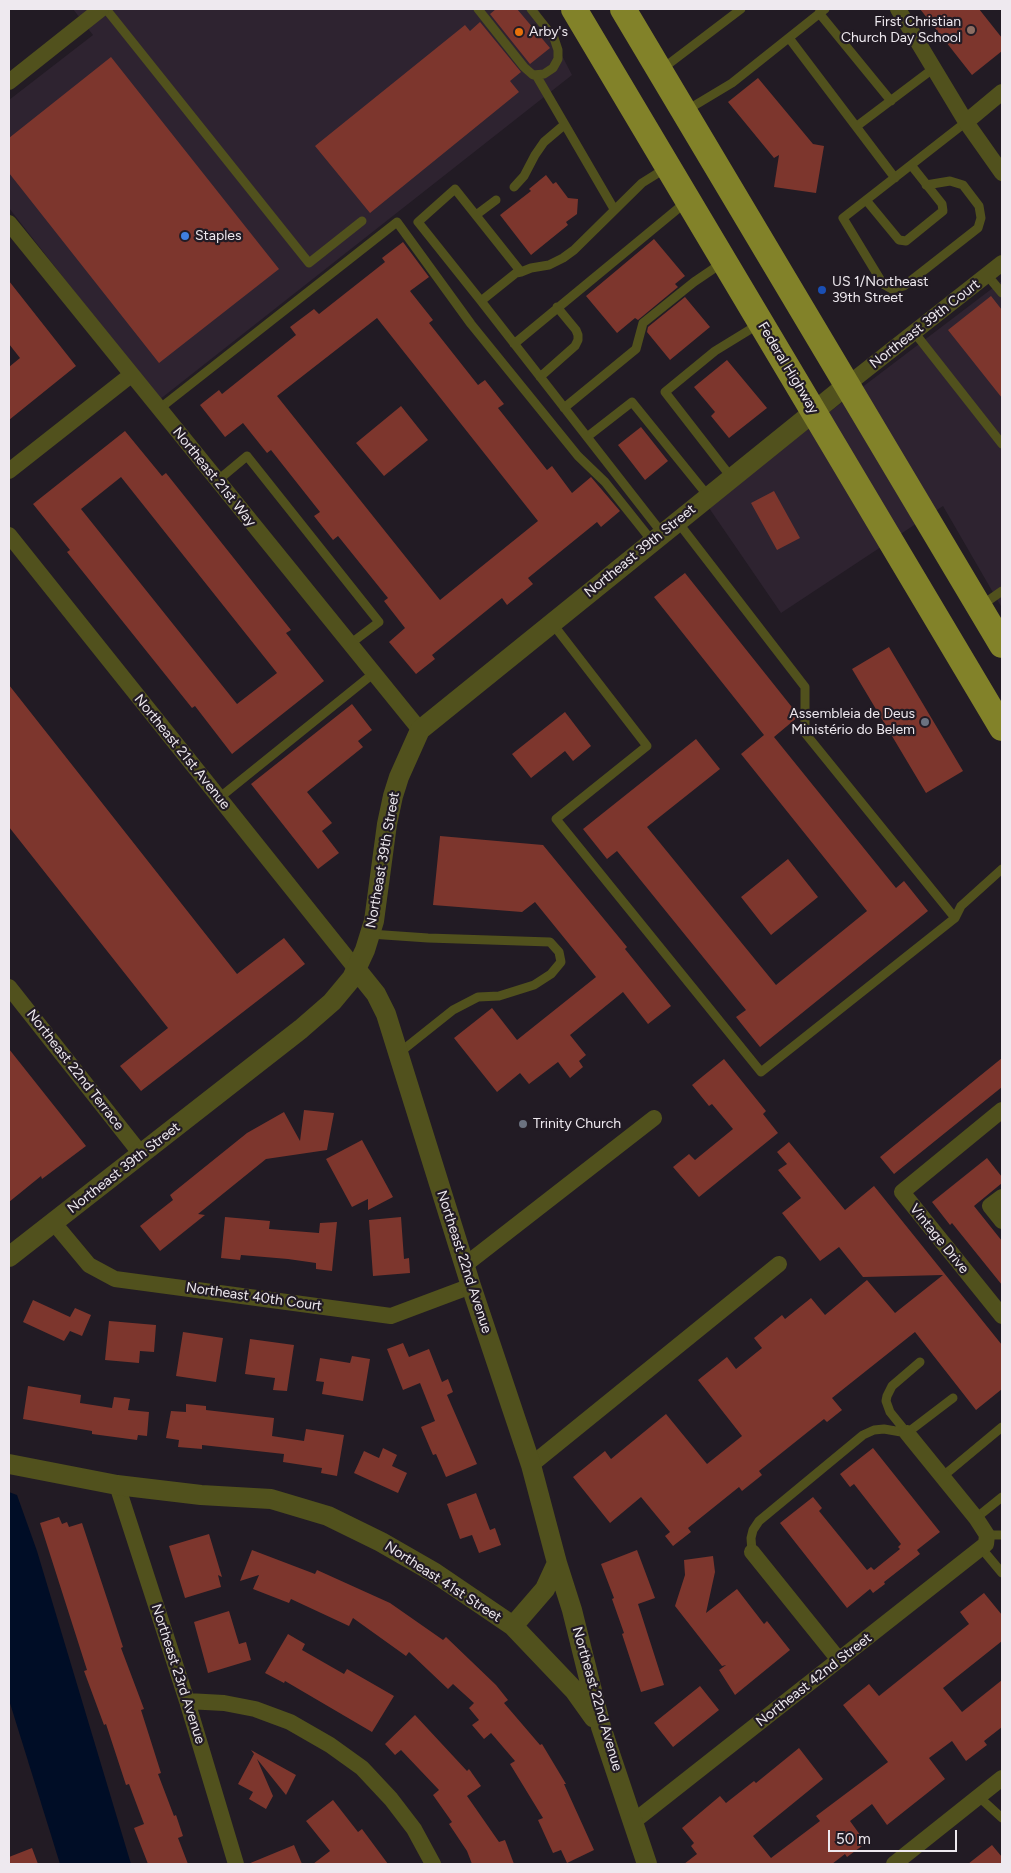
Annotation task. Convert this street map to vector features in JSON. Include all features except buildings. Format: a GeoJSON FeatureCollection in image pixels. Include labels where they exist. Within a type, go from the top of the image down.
{"type":"FeatureCollection","features":[{"type":"Feature","properties":{"kind":"main road","name":"Federal Highway"},"geometry":{"type":"LineString","coordinates":[[574,9],[1002,728]]}},
{"type":"Feature","properties":{"kind":"main road"},"geometry":{"type":"LineString","coordinates":[[623,9],[847,385],[992,623]]}},
{"type":"Feature","properties":{"kind":"street"},"geometry":{"type":"LineString","coordinates":[[9,82],[102,9]]}},
{"type":"Feature","properties":{"kind":"street"},"geometry":{"type":"LineString","coordinates":[[898,9],[966,122],[1002,173]]}},
{"type":"Feature","properties":{"kind":"street"},"geometry":{"type":"LineString","coordinates":[[966,122],[1002,92]]}},
{"type":"Feature","properties":{"kind":"street","name":"Northeast 21st Way"},"geometry":{"type":"LineString","coordinates":[[9,223],[420,730]]}},
{"type":"Feature","properties":{"kind":"street","name":"Northeast 39th Court"},"geometry":{"type":"LineString","coordinates":[[847,385],[1002,263]]}},
{"type":"Feature","properties":{"kind":"street"},"geometry":{"type":"LineString","coordinates":[[9,471],[131,375]]}},
{"type":"Feature","properties":{"kind":"street","name":"Northeast 39th Street"},"geometry":{"type":"LineString","coordinates":[[9,1256],[301,1030],[332,1002],[352,978],[365,950],[374,921],[387,824],[399,777],[420,730],[847,385]]}},
{"type":"Feature","properties":{"kind":"street","name":"Northeast 21st Avenue"},"geometry":{"type":"LineString","coordinates":[[9,535],[356,969]]}},
{"type":"Feature","properties":{"kind":"street","name":"Northeast 22nd Avenue"},"geometry":{"type":"LineString","coordinates":[[356,969],[376,994],[383,1008],[398,1054],[471,1286],[531,1465],[572,1610],[601,1728],[647,1864]]}},
{"type":"Feature","properties":{"kind":"street","name":"Northeast 22nd Terrace"},"geometry":{"type":"LineString","coordinates":[[9,987],[141,1154]]}},
{"type":"Feature","properties":{"kind":"street","name":"Vintage Drive"},"geometry":{"type":"LineString","coordinates":[[1002,1110],[902,1192],[1002,1316]]}},
{"type":"Feature","properties":{"kind":"street"},"geometry":{"type":"LineString","coordinates":[[465,1266],[654,1118]]}},
{"type":"Feature","properties":{"kind":"street"},"geometry":{"type":"LineString","coordinates":[[1002,1197],[990,1206],[1002,1221]]}},
{"type":"Feature","properties":{"kind":"street","name":"Northeast 40th Court"},"geometry":{"type":"LineString","coordinates":[[54,1223],[89,1265],[115,1278],[392,1316],[471,1286]]}},
{"type":"Feature","properties":{"kind":"street"},"geometry":{"type":"LineString","coordinates":[[531,1465],[779,1264]]}},
{"type":"Feature","properties":{"kind":"street"},"geometry":{"type":"LineString","coordinates":[[907,1433],[976,1518],[991,1540]]}},
{"type":"Feature","properties":{"kind":"street","name":"Northeast 41st Street"},"geometry":{"type":"LineString","coordinates":[[9,1464],[117,1485],[201,1495],[271,1499],[328,1516],[381,1542],[435,1573],[513,1626],[574,1690],[601,1728]]}},
{"type":"Feature","properties":{"kind":"street","name":"Northeast 23rd Avenue"},"geometry":{"type":"LineString","coordinates":[[117,1485],[187,1701],[236,1864]]}},
{"type":"Feature","properties":{"kind":"street","name":"Northeast 42nd Street"},"geometry":{"type":"LineString","coordinates":[[633,1822],[991,1540]]}},
{"type":"Feature","properties":{"kind":"street"},"geometry":{"type":"LineString","coordinates":[[752,1552],[839,1660]]}},
{"type":"Feature","properties":{"kind":"street"},"geometry":{"type":"LineString","coordinates":[[513,1626],[546,1589],[557,1562]]}},
{"type":"Feature","properties":{"kind":"street"},"geometry":{"type":"LineString","coordinates":[[187,1701],[224,1703],[255,1709],[290,1722],[330,1745],[362,1768],[391,1799],[414,1830],[433,1864]]}},
{"type":"Feature","properties":{"kind":"street"},"geometry":{"type":"LineString","coordinates":[[894,1864],[1002,1778]]}},
{"type":"Feature","properties":{"kind":"lane"},"geometry":{"type":"LineString","coordinates":[[106,9],[309,262],[362,221]]}},
{"type":"Feature","properties":{"kind":"lane"},"geometry":{"type":"LineString","coordinates":[[478,9],[524,68],[533,75],[544,74],[553,68],[558,59],[558,50],[554,38],[531,9]]}},
{"type":"Feature","properties":{"kind":"lane"},"geometry":{"type":"LineString","coordinates":[[660,71],[741,9]]}},
{"type":"Feature","properties":{"kind":"lane"},"geometry":{"type":"LineString","coordinates":[[684,112],[732,83],[822,11],[891,101]]}},
{"type":"Feature","properties":{"kind":"lane"},"geometry":{"type":"LineString","coordinates":[[790,38],[895,178]]}},
{"type":"Feature","properties":{"kind":"lane"},"geometry":{"type":"LineString","coordinates":[[857,126],[934,68]]}},
{"type":"Feature","properties":{"kind":"lane"},"geometry":{"type":"LineString","coordinates":[[536,75],[614,209]]}},
{"type":"Feature","properties":{"kind":"lane"},"geometry":{"type":"LineString","coordinates":[[926,185],[950,181],[963,185],[979,206],[981,218],[978,228],[904,286],[892,289],[883,284],[843,218],[966,122]]}},
{"type":"Feature","properties":{"kind":"lane"},"geometry":{"type":"LineString","coordinates":[[514,187],[524,176],[544,142],[564,124]]}},
{"type":"Feature","properties":{"kind":"lane"},"geometry":{"type":"LineString","coordinates":[[866,200],[900,240],[906,241],[943,211],[942,204],[911,165]]}},
{"type":"Feature","properties":{"kind":"lane"},"geometry":{"type":"LineString","coordinates":[[481,302],[502,284],[521,272],[548,265],[574,250],[646,179],[668,166]]}},
{"type":"Feature","properties":{"kind":"lane"},"geometry":{"type":"LineString","coordinates":[[521,272],[455,189],[418,222],[664,532],[805,687],[805,732],[955,918]]}},
{"type":"Feature","properties":{"kind":"lane"},"geometry":{"type":"LineString","coordinates":[[476,215],[496,200]]}},
{"type":"Feature","properties":{"kind":"lane"},"geometry":{"type":"LineString","coordinates":[[514,344],[688,201]]}},
{"type":"Feature","properties":{"kind":"lane"},"geometry":{"type":"LineString","coordinates":[[159,409],[397,222],[471,324],[578,456],[664,532]]}},
{"type":"Feature","properties":{"kind":"lane"},"geometry":{"type":"LineString","coordinates":[[564,408],[636,349],[643,323],[694,282],[724,261]]}},
{"type":"Feature","properties":{"kind":"lane"},"geometry":{"type":"LineString","coordinates":[[987,274],[1002,293]]}},
{"type":"Feature","properties":{"kind":"lane"},"geometry":{"type":"LineString","coordinates":[[540,377],[575,346],[578,340],[576,330],[557,308]]}},
{"type":"Feature","properties":{"kind":"lane"},"geometry":{"type":"LineString","coordinates":[[731,477],[665,392],[715,351],[761,322]]}},
{"type":"Feature","properties":{"kind":"lane"},"geometry":{"type":"LineString","coordinates":[[914,332],[1002,444]]}},
{"type":"Feature","properties":{"kind":"lane"},"geometry":{"type":"LineString","coordinates":[[587,437],[632,402],[708,496]]}},
{"type":"Feature","properties":{"kind":"lane"},"geometry":{"type":"LineString","coordinates":[[217,481],[247,456],[379,622],[350,644]]}},
{"type":"Feature","properties":{"kind":"lane"},"geometry":{"type":"LineString","coordinates":[[992,623],[1002,591]]}},
{"type":"Feature","properties":{"kind":"lane"},"geometry":{"type":"LineString","coordinates":[[552,623],[648,746],[556,818],[761,1072],[955,918],[961,906],[1002,869]]}},
{"type":"Feature","properties":{"kind":"lane"},"geometry":{"type":"LineString","coordinates":[[219,798],[374,673]]}},
{"type":"Feature","properties":{"kind":"lane"},"geometry":{"type":"LineString","coordinates":[[370,934],[438,939],[550,942],[559,952],[561,962],[552,974],[534,985],[499,996],[478,997],[452,1010],[398,1054]]}},
{"type":"Feature","properties":{"kind":"lane"},"geometry":{"type":"LineString","coordinates":[[907,1433],[887,1408],[887,1396],[892,1386],[920,1362]]}},
{"type":"Feature","properties":{"kind":"lane"},"geometry":{"type":"LineString","coordinates":[[752,1552],[750,1538],[759,1521],[863,1435],[884,1428],[907,1433],[953,1398]]}},
{"type":"Feature","properties":{"kind":"lane"},"geometry":{"type":"LineString","coordinates":[[942,1477],[1002,1427]]}},
{"type":"Feature","properties":{"kind":"lane"},"geometry":{"type":"LineString","coordinates":[[976,1518],[1002,1497]]}},
{"type":"Feature","properties":{"kind":"lane"},"geometry":{"type":"LineString","coordinates":[[991,1540],[1002,1573]]}},
{"type":"Feature","properties":{"kind":"lane"},"geometry":{"type":"LineString","coordinates":[[979,1797],[1002,1818]]}},
{"type":"Feature","properties":{"kind":"shaded area"},"geometry":{"type":"Polygon","coordinates":[[[73,9],[538,9],[572,75],[159,400],[9,208],[9,100],[93,35],[73,9]]]}},
{"type":"Feature","properties":{"kind":"shaded area"},"geometry":{"type":"Polygon","coordinates":[[[1002,281],[1002,608],[943,506],[781,613],[707,505],[1002,281]]]}},
{"type":"Feature","properties":{"kind":"water"},"geometry":{"type":"Polygon","coordinates":[[[9,1492],[17,1495],[37,1551],[131,1864],[60,1864],[9,1700],[9,1492]]]}},
{"type":"Feature","properties":{"kind":"place","name":"First Christian Church Day School"},"geometry":{"type":"Point","coordinates":[971,30]}},
{"type":"Feature","properties":{"kind":"place","name":"Arby's"},"geometry":{"type":"Point","coordinates":[519,32]}},
{"type":"Feature","properties":{"kind":"place","name":"Staples"},"geometry":{"type":"Point","coordinates":[185,236]}},
{"type":"Feature","properties":{"kind":"place","name":"US 1/Northeast 39th Street"},"geometry":{"type":"Point","coordinates":[822,290]}},
{"type":"Feature","properties":{"kind":"place","name":"Assembleia de Deus Ministério do Belem"},"geometry":{"type":"Point","coordinates":[925,722]}},
{"type":"Feature","properties":{"kind":"place","name":"Trinity Church"},"geometry":{"type":"Point","coordinates":[523,1124]}}]}
